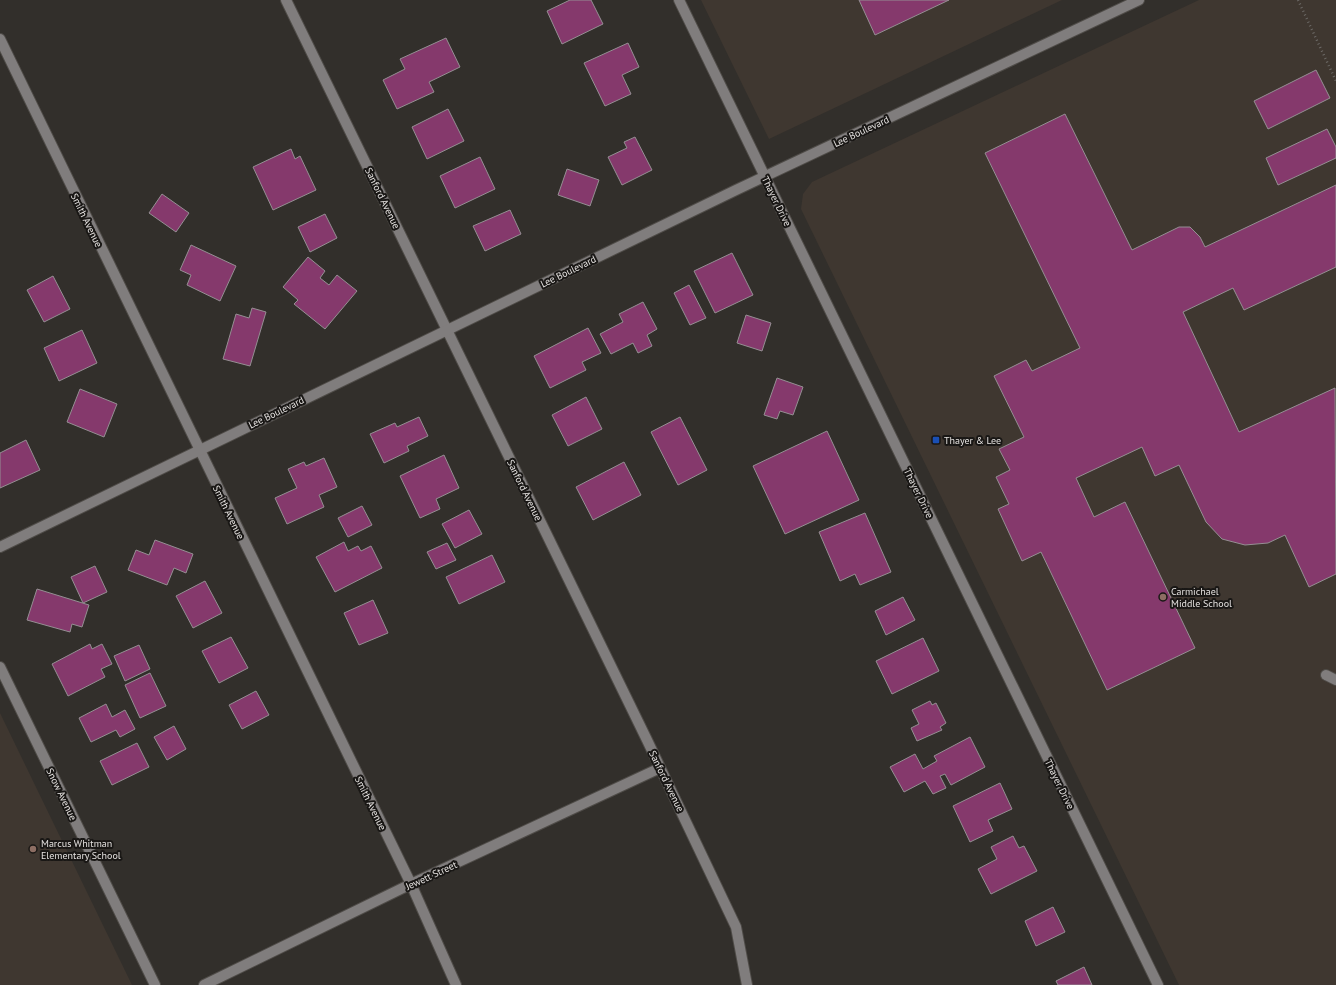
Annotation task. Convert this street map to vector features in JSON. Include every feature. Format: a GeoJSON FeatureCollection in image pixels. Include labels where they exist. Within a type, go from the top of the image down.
{"type":"FeatureCollection","features":[{"type":"Feature","properties":{"kind":"street","name":"Sanford Avenue"},"geometry":{"type":"LineString","coordinates":[[286,0],[736,927],[747,985]]}},
{"type":"Feature","properties":{"kind":"street","name":"Thayer Drive"},"geometry":{"type":"LineString","coordinates":[[679,0],[1158,985]]}},
{"type":"Feature","properties":{"kind":"street","name":"Lee Boulevard"},"geometry":{"type":"LineString","coordinates":[[0,547],[446,329],[765,176],[1139,0]]}},
{"type":"Feature","properties":{"kind":"street","name":"Smith Avenue"},"geometry":{"type":"LineString","coordinates":[[0,39],[198,450],[411,884],[456,985]]}},
{"type":"Feature","properties":{"kind":"street","name":"Snow Avenue"},"geometry":{"type":"LineString","coordinates":[[0,667],[155,985]]}},
{"type":"Feature","properties":{"kind":"street"},"geometry":{"type":"LineString","coordinates":[[1326,675],[1336,680]]}},
{"type":"Feature","properties":{"kind":"street","name":"Jewett Street"},"geometry":{"type":"LineString","coordinates":[[204,985],[411,884],[660,768]]}},
{"type":"Feature","properties":{"kind":"path"},"geometry":{"type":"LineString","coordinates":[[1298,0],[1336,81]]}},
{"type":"Feature","properties":{"kind":"shaded area"},"geometry":{"type":"Polygon","coordinates":[[[701,0],[1062,0],[769,139],[701,0]]]}},
{"type":"Feature","properties":{"kind":"shaded area","name":"Carmichael Middle School"},"geometry":{"type":"Polygon","coordinates":[[[1199,0],[1336,0],[1336,985],[1179,985],[801,209],[803,194],[812,182],[1199,0]]]}},
{"type":"Feature","properties":{"kind":"shaded area","name":"Marcus Whitman Elementary School"},"geometry":{"type":"Polygon","coordinates":[[[0,713],[132,985],[0,985],[0,713]]]}},
{"type":"Feature","properties":{"kind":"building"},"geometry":{"type":"Polygon","coordinates":[[[570,0],[591,0],[603,24],[562,44],[547,11],[570,0]]]}},
{"type":"Feature","properties":{"kind":"building"},"geometry":{"type":"Polygon","coordinates":[[[859,0],[949,0],[875,35],[859,0]]]}},
{"type":"Feature","properties":{"kind":"building"},"geometry":{"type":"Polygon","coordinates":[[[446,38],[460,67],[429,82],[434,92],[397,109],[383,80],[405,69],[400,59],[446,38]]]}},
{"type":"Feature","properties":{"kind":"building"},"geometry":{"type":"Polygon","coordinates":[[[628,43],[639,67],[622,75],[631,94],[605,106],[584,63],[628,43]]]}},
{"type":"Feature","properties":{"kind":"building"},"geometry":{"type":"Polygon","coordinates":[[[1316,70],[1330,98],[1268,129],[1254,101],[1316,70]]]}},
{"type":"Feature","properties":{"kind":"building"},"geometry":{"type":"Polygon","coordinates":[[[448,109],[464,141],[427,159],[412,127],[448,109]]]}},
{"type":"Feature","properties":{"kind":"building"},"geometry":{"type":"Polygon","coordinates":[[[1065,114],[1132,250],[1179,227],[1190,227],[1200,237],[1205,247],[1336,185],[1336,267],[1244,310],[1233,288],[1183,312],[1239,432],[1335,388],[1336,574],[1309,587],[1285,535],[1268,543],[1245,545],[1222,539],[1206,522],[1179,465],[1155,476],[1142,447],[1076,478],[1094,517],[1125,502],[1195,648],[1107,690],[1041,552],[1022,561],[998,509],[1009,504],[996,477],[1010,470],[999,449],[1024,437],[994,376],[1026,360],[1032,371],[1080,348],[985,153],[1065,114]]]}},
{"type":"Feature","properties":{"kind":"building"},"geometry":{"type":"Polygon","coordinates":[[[1327,129],[1336,147],[1336,158],[1278,185],[1266,158],[1327,129]]]}},
{"type":"Feature","properties":{"kind":"building"},"geometry":{"type":"Polygon","coordinates":[[[635,137],[652,170],[622,185],[608,157],[627,148],[624,142],[635,137]]]}},
{"type":"Feature","properties":{"kind":"building"},"geometry":{"type":"Polygon","coordinates":[[[291,149],[295,159],[300,156],[316,190],[273,210],[253,167],[291,149]]]}},
{"type":"Feature","properties":{"kind":"building"},"geometry":{"type":"Polygon","coordinates":[[[480,157],[495,189],[455,208],[440,176],[480,157]]]}},
{"type":"Feature","properties":{"kind":"building"},"geometry":{"type":"Polygon","coordinates":[[[567,169],[599,180],[590,206],[558,195],[567,169]]]}},
{"type":"Feature","properties":{"kind":"building"},"geometry":{"type":"Polygon","coordinates":[[[162,194],[189,213],[176,232],[149,213],[162,194]]]}},
{"type":"Feature","properties":{"kind":"building"},"geometry":{"type":"Polygon","coordinates":[[[510,210],[521,234],[485,251],[473,226],[510,210]]]}},
{"type":"Feature","properties":{"kind":"building"},"geometry":{"type":"Polygon","coordinates":[[[325,214],[337,238],[310,252],[298,227],[325,214]]]}},
{"type":"Feature","properties":{"kind":"building"},"geometry":{"type":"Polygon","coordinates":[[[191,245],[236,266],[220,301],[187,285],[191,275],[180,270],[191,245]]]}},
{"type":"Feature","properties":{"kind":"building"},"geometry":{"type":"Polygon","coordinates":[[[732,253],[753,295],[715,313],[694,271],[732,253]]]}},
{"type":"Feature","properties":{"kind":"building"},"geometry":{"type":"Polygon","coordinates":[[[308,257],[325,271],[320,278],[329,285],[337,275],[357,291],[325,329],[294,304],[298,300],[283,287],[308,257]]]}},
{"type":"Feature","properties":{"kind":"building"},"geometry":{"type":"Polygon","coordinates":[[[53,276],[70,309],[44,322],[27,290],[53,276]]]}},
{"type":"Feature","properties":{"kind":"building"},"geometry":{"type":"Polygon","coordinates":[[[689,285],[706,318],[690,325],[674,293],[689,285]]]}},
{"type":"Feature","properties":{"kind":"building"},"geometry":{"type":"Polygon","coordinates":[[[643,302],[657,329],[647,335],[652,346],[638,353],[633,343],[611,354],[600,334],[623,322],[619,314],[643,302]]]}},
{"type":"Feature","properties":{"kind":"building"},"geometry":{"type":"Polygon","coordinates":[[[252,308],[266,312],[250,366],[223,359],[236,314],[249,318],[252,308]]]}},
{"type":"Feature","properties":{"kind":"building"},"geometry":{"type":"Polygon","coordinates":[[[746,315],[771,323],[762,351],[737,343],[746,315]]]}},
{"type":"Feature","properties":{"kind":"building"},"geometry":{"type":"Polygon","coordinates":[[[588,328],[601,353],[582,362],[586,370],[550,388],[534,356],[588,328]]]}},
{"type":"Feature","properties":{"kind":"building"},"geometry":{"type":"Polygon","coordinates":[[[82,330],[97,363],[59,381],[44,348],[82,330]]]}},
{"type":"Feature","properties":{"kind":"building"},"geometry":{"type":"Polygon","coordinates":[[[777,378],[803,387],[793,415],[780,411],[777,419],[764,415],[777,378]]]}},
{"type":"Feature","properties":{"kind":"building"},"geometry":{"type":"Polygon","coordinates":[[[80,389],[117,404],[104,437],[67,422],[80,389]]]}},
{"type":"Feature","properties":{"kind":"building"},"geometry":{"type":"Polygon","coordinates":[[[586,397],[602,429],[568,446],[552,415],[586,397]]]}},
{"type":"Feature","properties":{"kind":"building"},"geometry":{"type":"Polygon","coordinates":[[[419,417],[428,436],[407,446],[409,451],[384,463],[370,434],[395,423],[397,427],[419,417]]]}},
{"type":"Feature","properties":{"kind":"building"},"geometry":{"type":"Polygon","coordinates":[[[680,417],[707,470],[678,485],[651,432],[680,417]]]}},
{"type":"Feature","properties":{"kind":"building"},"geometry":{"type":"Polygon","coordinates":[[[827,431],[859,500],[785,534],[753,466],[827,431]]]}},
{"type":"Feature","properties":{"kind":"building"},"geometry":{"type":"Polygon","coordinates":[[[26,440],[40,470],[0,488],[0,453],[26,440]]]}},
{"type":"Feature","properties":{"kind":"building"},"geometry":{"type":"Polygon","coordinates":[[[444,455],[459,488],[436,499],[440,509],[420,518],[400,476],[444,455]]]}},
{"type":"Feature","properties":{"kind":"building"},"geometry":{"type":"Polygon","coordinates":[[[324,458],[337,487],[319,495],[324,507],[287,524],[275,498],[297,488],[288,469],[304,462],[306,466],[324,458]]]}},
{"type":"Feature","properties":{"kind":"building"},"geometry":{"type":"Polygon","coordinates":[[[624,462],[641,495],[593,520],[576,487],[624,462]]]}},
{"type":"Feature","properties":{"kind":"building"},"geometry":{"type":"Polygon","coordinates":[[[362,506],[372,525],[348,537],[338,518],[362,506]]]}},
{"type":"Feature","properties":{"kind":"building"},"geometry":{"type":"Polygon","coordinates":[[[469,510],[482,534],[455,548],[442,524],[469,510]]]}},
{"type":"Feature","properties":{"kind":"building"},"geometry":{"type":"Polygon","coordinates":[[[865,513],[891,572],[860,585],[855,574],[840,581],[819,532],[865,513]]]}},
{"type":"Feature","properties":{"kind":"building"},"geometry":{"type":"Polygon","coordinates":[[[155,540],[193,554],[186,573],[174,568],[167,585],[128,570],[136,550],[149,555],[155,540]]]}},
{"type":"Feature","properties":{"kind":"building"},"geometry":{"type":"Polygon","coordinates":[[[344,542],[348,551],[358,546],[361,551],[371,546],[382,568],[335,592],[316,557],[344,542]]]}},
{"type":"Feature","properties":{"kind":"building"},"geometry":{"type":"Polygon","coordinates":[[[447,543],[456,560],[436,569],[427,552],[447,543]]]}},
{"type":"Feature","properties":{"kind":"building"},"geometry":{"type":"Polygon","coordinates":[[[492,555],[505,582],[459,604],[446,577],[492,555]]]}},
{"type":"Feature","properties":{"kind":"building"},"geometry":{"type":"Polygon","coordinates":[[[95,566],[107,592],[83,603],[71,577],[95,566]]]}},
{"type":"Feature","properties":{"kind":"building"},"geometry":{"type":"Polygon","coordinates":[[[205,581],[222,613],[193,628],[176,596],[205,581]]]}},
{"type":"Feature","properties":{"kind":"building"},"geometry":{"type":"Polygon","coordinates":[[[37,589],[89,605],[82,627],[72,624],[70,632],[27,620],[37,589]]]}},
{"type":"Feature","properties":{"kind":"building"},"geometry":{"type":"Polygon","coordinates":[[[903,597],[915,620],[886,635],[875,611],[903,597]]]}},
{"type":"Feature","properties":{"kind":"building"},"geometry":{"type":"Polygon","coordinates":[[[373,600],[388,633],[359,645],[344,613],[373,600]]]}},
{"type":"Feature","properties":{"kind":"building"},"geometry":{"type":"Polygon","coordinates":[[[231,637],[248,668],[219,683],[202,651],[231,637]]]}},
{"type":"Feature","properties":{"kind":"building"},"geometry":{"type":"Polygon","coordinates":[[[923,638],[939,671],[892,694],[876,661],[923,638]]]}},
{"type":"Feature","properties":{"kind":"building"},"geometry":{"type":"Polygon","coordinates":[[[90,644],[92,649],[102,644],[112,664],[101,669],[105,677],[68,696],[52,664],[90,644]]]}},
{"type":"Feature","properties":{"kind":"building"},"geometry":{"type":"Polygon","coordinates":[[[139,645],[150,669],[125,681],[114,656],[139,645]]]}},
{"type":"Feature","properties":{"kind":"building"},"geometry":{"type":"Polygon","coordinates":[[[150,673],[166,706],[140,718],[125,685],[150,673]]]}},
{"type":"Feature","properties":{"kind":"building"},"geometry":{"type":"Polygon","coordinates":[[[256,691],[269,715],[242,729],[229,705],[256,691]]]}},
{"type":"Feature","properties":{"kind":"building"},"geometry":{"type":"Polygon","coordinates":[[[930,701],[932,705],[936,703],[946,723],[940,727],[942,730],[917,741],[911,728],[919,724],[912,710],[930,701]]]}},
{"type":"Feature","properties":{"kind":"building"},"geometry":{"type":"Polygon","coordinates":[[[106,704],[112,717],[125,710],[135,729],[120,737],[116,730],[91,742],[79,718],[106,704]]]}},
{"type":"Feature","properties":{"kind":"building"},"geometry":{"type":"Polygon","coordinates":[[[174,726],[186,749],[167,760],[154,737],[174,726]]]}},
{"type":"Feature","properties":{"kind":"building"},"geometry":{"type":"Polygon","coordinates":[[[970,737],[985,767],[951,785],[945,774],[940,776],[946,788],[933,794],[925,781],[904,792],[890,767],[915,754],[923,769],[937,761],[934,756],[970,737]]]}},
{"type":"Feature","properties":{"kind":"building"},"geometry":{"type":"Polygon","coordinates":[[[137,743],[149,767],[112,785],[100,761],[137,743]]]}},
{"type":"Feature","properties":{"kind":"building"},"geometry":{"type":"Polygon","coordinates":[[[1000,783],[1012,809],[988,820],[993,831],[970,842],[953,806],[1000,783]]]}},
{"type":"Feature","properties":{"kind":"building"},"geometry":{"type":"Polygon","coordinates":[[[1013,836],[1019,848],[1024,846],[1037,871],[991,894],[978,869],[997,859],[991,847],[1013,836]]]}},
{"type":"Feature","properties":{"kind":"building"},"geometry":{"type":"Polygon","coordinates":[[[1053,907],[1065,932],[1036,946],[1025,921],[1053,907]]]}},
{"type":"Feature","properties":{"kind":"building"},"geometry":{"type":"Polygon","coordinates":[[[1084,967],[1092,985],[1058,985],[1056,981],[1084,967]]]}},
{"type":"Feature","properties":{"kind":"place","name":"Thayer & Lee"},"geometry":{"type":"Point","coordinates":[936,440]}},
{"type":"Feature","properties":{"kind":"place","name":"Carmichael Middle School"},"geometry":{"type":"Point","coordinates":[1163,597]}},
{"type":"Feature","properties":{"kind":"place","name":"Marcus Whitman Elementary School"},"geometry":{"type":"Point","coordinates":[33,849]}}]}
